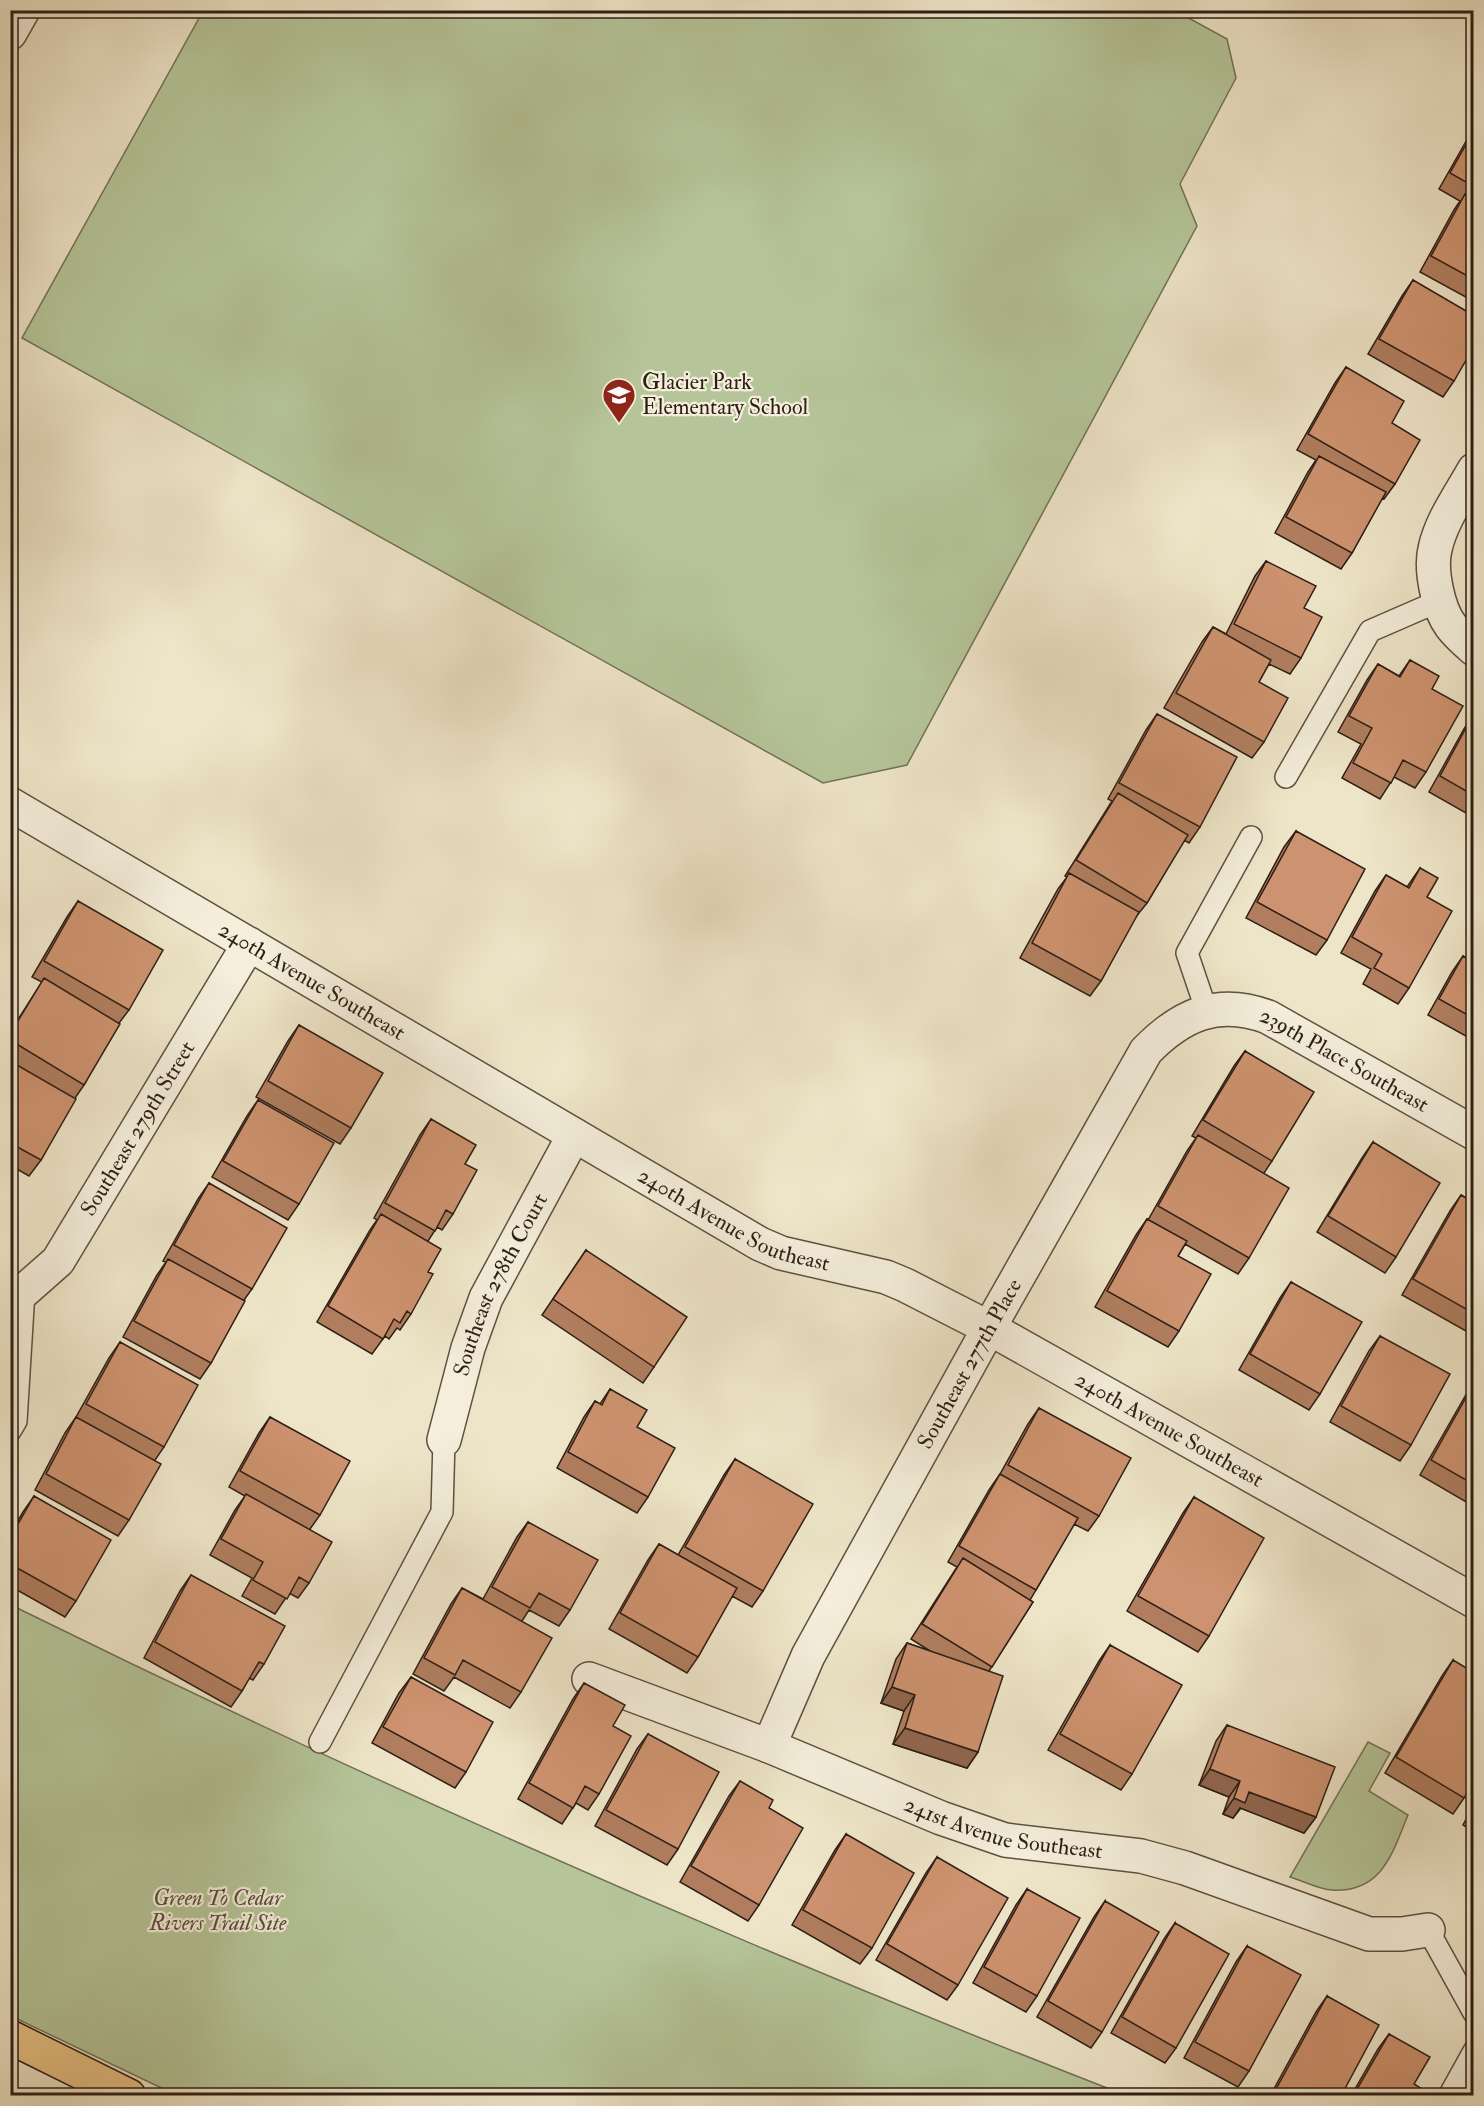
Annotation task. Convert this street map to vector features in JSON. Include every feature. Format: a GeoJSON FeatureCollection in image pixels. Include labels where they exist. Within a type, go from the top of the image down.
{"type":"FeatureCollection","features":[{"type":"Feature","properties":{"kind":"main road"},"geometry":{"type":"LineString","coordinates":[[10,2037],[129,2096]]}},
{"type":"Feature","properties":{"kind":"street"},"geometry":{"type":"LineString","coordinates":[[10,33],[23,10]]}},
{"type":"Feature","properties":{"kind":"street"},"geometry":{"type":"LineString","coordinates":[[1473,470],[1443,524],[1434,551],[1434,574],[1439,601],[1450,624],[1473,649]]}},
{"type":"Feature","properties":{"kind":"street","name":"240th Avenue Southeast"},"geometry":{"type":"LineString","coordinates":[[10,804],[760,1244],[781,1254],[886,1277],[989,1328],[1473,1601]]}},
{"type":"Feature","properties":{"kind":"street","name":"Southeast 279th Street"},"geometry":{"type":"LineString","coordinates":[[17,1290],[58,1261],[249,944]]}},
{"type":"Feature","properties":{"kind":"street","name":"239th Place Southeast"},"geometry":{"type":"LineString","coordinates":[[1207,1012],[1250,1010],[1268,1017],[1473,1133]]}},
{"type":"Feature","properties":{"kind":"street","name":"Southeast 277th Place"},"geometry":{"type":"LineString","coordinates":[[769,1746],[808,1656],[989,1328],[1146,1051],[1163,1034],[1184,1019],[1207,1012]]}},
{"type":"Feature","properties":{"kind":"street","name":"Southeast 278th Court"},"geometry":{"type":"LineString","coordinates":[[444,1440],[468,1348],[486,1298],[574,1135]]}},
{"type":"Feature","properties":{"kind":"street","name":"241st Avenue Southeast"},"geometry":{"type":"LineString","coordinates":[[589,1679],[769,1746],[942,1818],[1005,1840],[1141,1856],[1185,1868],[1369,1934],[1402,1934],[1428,1930]]}},
{"type":"Feature","properties":{"kind":"lane"},"geometry":{"type":"LineString","coordinates":[[1286,777],[1370,631],[1439,601]]}},
{"type":"Feature","properties":{"kind":"lane"},"geometry":{"type":"LineString","coordinates":[[1207,1012],[1187,953],[1251,837]]}},
{"type":"Feature","properties":{"kind":"lane"},"geometry":{"type":"LineString","coordinates":[[10,1431],[16,1421],[17,1290]]}},
{"type":"Feature","properties":{"kind":"lane"},"geometry":{"type":"LineString","coordinates":[[320,1742],[442,1512],[444,1440]]}},
{"type":"Feature","properties":{"kind":"lane"},"geometry":{"type":"LineString","coordinates":[[1428,1930],[1473,2013]]}},
{"type":"Feature","properties":{"kind":"lane"},"geometry":{"type":"LineString","coordinates":[[1449,2096],[1473,2050]]}},
{"type":"Feature","properties":{"kind":"green space"},"geometry":{"type":"Polygon","coordinates":[[[203,11],[1176,11],[1227,39],[1236,78],[1180,184],[1197,226],[907,765],[823,783],[22,338],[203,11]]]}},
{"type":"Feature","properties":{"kind":"green space","name":"Green To Cedar Rivers Trail Site"},"geometry":{"type":"Polygon","coordinates":[[[11,1605],[286,1737],[563,1862],[842,1982],[1125,2095],[176,2095],[11,2016],[11,1605]]]}},
{"type":"Feature","properties":{"kind":"green space"},"geometry":{"type":"Polygon","coordinates":[[[1368,1742],[1390,1753],[1369,1791],[1408,1815],[1390,1857],[1374,1878],[1348,1889],[1331,1890],[1316,1887],[1290,1877],[1368,1742]]]}},
{"type":"Feature","properties":{"kind":"building"},"geometry":{"type":"Polygon","coordinates":[[[1473,132],[1473,186],[1450,173],[1473,132]]]}},
{"type":"Feature","properties":{"kind":"building"},"geometry":{"type":"Polygon","coordinates":[[[1465,194],[1473,198],[1473,279],[1431,256],[1465,194]]]}},
{"type":"Feature","properties":{"kind":"building"},"geometry":{"type":"Polygon","coordinates":[[[1413,280],[1473,315],[1473,348],[1454,381],[1379,339],[1413,280]]]}},
{"type":"Feature","properties":{"kind":"building"},"geometry":{"type":"Polygon","coordinates":[[[1346,367],[1404,401],[1392,423],[1420,440],[1395,484],[1308,434],[1346,367]]]}},
{"type":"Feature","properties":{"kind":"building"},"geometry":{"type":"Polygon","coordinates":[[[1319,456],[1386,492],[1352,553],[1286,517],[1319,456]]]}},
{"type":"Feature","properties":{"kind":"building"},"geometry":{"type":"Polygon","coordinates":[[[1266,561],[1316,586],[1304,608],[1322,617],[1301,658],[1234,624],[1266,561]]]}},
{"type":"Feature","properties":{"kind":"building"},"geometry":{"type":"Polygon","coordinates":[[[1213,627],[1271,660],[1259,682],[1288,698],[1264,742],[1176,693],[1213,627]]]}},
{"type":"Feature","properties":{"kind":"building"},"geometry":{"type":"Polygon","coordinates":[[[1410,660],[1439,676],[1432,689],[1463,706],[1426,772],[1403,760],[1391,783],[1353,763],[1372,728],[1349,716],[1378,664],[1400,677],[1410,660]]]}},
{"type":"Feature","properties":{"kind":"building"},"geometry":{"type":"Polygon","coordinates":[[[1157,714],[1237,757],[1200,827],[1119,783],[1157,714]]]}},
{"type":"Feature","properties":{"kind":"building"},"geometry":{"type":"Polygon","coordinates":[[[1473,715],[1473,795],[1440,776],[1473,715]]]}},
{"type":"Feature","properties":{"kind":"building"},"geometry":{"type":"Polygon","coordinates":[[[1118,793],[1188,835],[1147,903],[1076,860],[1118,793]]]}},
{"type":"Feature","properties":{"kind":"building"},"geometry":{"type":"Polygon","coordinates":[[[1296,831],[1365,869],[1327,940],[1257,902],[1296,831]]]}},
{"type":"Feature","properties":{"kind":"building"},"geometry":{"type":"Polygon","coordinates":[[[1420,868],[1438,878],[1427,897],[1452,911],[1409,988],[1374,968],[1382,954],[1352,937],[1386,875],[1409,888],[1420,868]]]}},
{"type":"Feature","properties":{"kind":"building"},"geometry":{"type":"Polygon","coordinates":[[[1069,873],[1139,912],[1101,981],[1032,943],[1069,873]]]}},
{"type":"Feature","properties":{"kind":"building"},"geometry":{"type":"Polygon","coordinates":[[[78,901],[163,950],[129,1010],[44,961],[78,901]]]}},
{"type":"Feature","properties":{"kind":"building"},"geometry":{"type":"Polygon","coordinates":[[[1463,956],[1473,962],[1473,1018],[1439,999],[1463,956]]]}},
{"type":"Feature","properties":{"kind":"building"},"geometry":{"type":"Polygon","coordinates":[[[44,978],[120,1024],[84,1085],[10,1040],[10,1034],[44,978]]]}},
{"type":"Feature","properties":{"kind":"building"},"geometry":{"type":"Polygon","coordinates":[[[299,1025],[383,1073],[351,1128],[268,1081],[299,1025]]]}},
{"type":"Feature","properties":{"kind":"building"},"geometry":{"type":"Polygon","coordinates":[[[1245,1051],[1314,1092],[1272,1161],[1203,1120],[1245,1051]]]}},
{"type":"Feature","properties":{"kind":"building"},"geometry":{"type":"Polygon","coordinates":[[[10,1061],[76,1099],[41,1160],[10,1143],[10,1061]]]}},
{"type":"Feature","properties":{"kind":"building"},"geometry":{"type":"Polygon","coordinates":[[[258,1100],[334,1143],[299,1204],[223,1161],[258,1100]]]}},
{"type":"Feature","properties":{"kind":"building"},"geometry":{"type":"Polygon","coordinates":[[[431,1119],[476,1145],[465,1164],[477,1170],[453,1214],[446,1210],[435,1231],[385,1203],[431,1119]]]}},
{"type":"Feature","properties":{"kind":"building"},"geometry":{"type":"Polygon","coordinates":[[[1198,1135],[1289,1188],[1249,1258],[1158,1206],[1198,1135]]]}},
{"type":"Feature","properties":{"kind":"building"},"geometry":{"type":"Polygon","coordinates":[[[1373,1142],[1440,1183],[1396,1257],[1328,1216],[1373,1142]]]}},
{"type":"Feature","properties":{"kind":"building"},"geometry":{"type":"Polygon","coordinates":[[[209,1183],[287,1228],[252,1289],[174,1245],[209,1183]]]}},
{"type":"Feature","properties":{"kind":"building"},"geometry":{"type":"Polygon","coordinates":[[[1461,1195],[1473,1202],[1473,1313],[1413,1279],[1461,1195]]]}},
{"type":"Feature","properties":{"kind":"building"},"geometry":{"type":"Polygon","coordinates":[[[381,1214],[441,1249],[428,1272],[433,1274],[411,1314],[407,1311],[400,1323],[394,1319],[383,1339],[328,1306],[381,1214]]]}},
{"type":"Feature","properties":{"kind":"building"},"geometry":{"type":"Polygon","coordinates":[[[1147,1219],[1187,1241],[1178,1256],[1211,1274],[1179,1331],[1107,1291],[1147,1219]]]}},
{"type":"Feature","properties":{"kind":"building"},"geometry":{"type":"Polygon","coordinates":[[[586,1250],[687,1317],[654,1367],[553,1299],[586,1250]]]}},
{"type":"Feature","properties":{"kind":"building"},"geometry":{"type":"Polygon","coordinates":[[[168,1259],[245,1301],[211,1363],[134,1321],[168,1259]]]}},
{"type":"Feature","properties":{"kind":"building"},"geometry":{"type":"Polygon","coordinates":[[[1291,1282],[1362,1322],[1320,1394],[1250,1354],[1291,1282]]]}},
{"type":"Feature","properties":{"kind":"building"},"geometry":{"type":"Polygon","coordinates":[[[1380,1336],[1450,1374],[1411,1445],[1341,1406],[1380,1336]]]}},
{"type":"Feature","properties":{"kind":"building"},"geometry":{"type":"Polygon","coordinates":[[[120,1342],[198,1385],[164,1447],[86,1404],[120,1342]]]}},
{"type":"Feature","properties":{"kind":"building"},"geometry":{"type":"Polygon","coordinates":[[[1473,1385],[1473,1484],[1431,1460],[1473,1385]]]}},
{"type":"Feature","properties":{"kind":"building"},"geometry":{"type":"Polygon","coordinates":[[[610,1389],[647,1410],[637,1427],[675,1448],[648,1497],[568,1452],[595,1401],[602,1405],[610,1389]]]}},
{"type":"Feature","properties":{"kind":"building"},"geometry":{"type":"Polygon","coordinates":[[[1039,1408],[1131,1458],[1099,1516],[1008,1465],[1039,1408]]]}},
{"type":"Feature","properties":{"kind":"building"},"geometry":{"type":"Polygon","coordinates":[[[76,1417],[161,1464],[129,1520],[46,1474],[76,1417]]]}},
{"type":"Feature","properties":{"kind":"building"},"geometry":{"type":"Polygon","coordinates":[[[270,1417],[350,1461],[320,1515],[240,1471],[270,1417]]]}},
{"type":"Feature","properties":{"kind":"building"},"geometry":{"type":"Polygon","coordinates":[[[735,1459],[813,1504],[763,1591],[685,1547],[735,1459]]]}},
{"type":"Feature","properties":{"kind":"building"},"geometry":{"type":"Polygon","coordinates":[[[1000,1474],[1078,1518],[1036,1590],[959,1546],[1000,1474]]]}},
{"type":"Feature","properties":{"kind":"building"},"geometry":{"type":"Polygon","coordinates":[[[246,1494],[332,1542],[309,1583],[299,1577],[287,1599],[253,1580],[263,1562],[221,1539],[246,1494]]]}},
{"type":"Feature","properties":{"kind":"building"},"geometry":{"type":"Polygon","coordinates":[[[34,1496],[111,1540],[76,1601],[10,1564],[10,1538],[34,1496]]]}},
{"type":"Feature","properties":{"kind":"building"},"geometry":{"type":"Polygon","coordinates":[[[1194,1497],[1264,1538],[1209,1636],[1138,1596],[1194,1497]]]}},
{"type":"Feature","properties":{"kind":"building"},"geometry":{"type":"Polygon","coordinates":[[[528,1522],[598,1560],[570,1610],[539,1593],[530,1608],[492,1587],[528,1522]]]}},
{"type":"Feature","properties":{"kind":"building"},"geometry":{"type":"Polygon","coordinates":[[[659,1544],[737,1588],[698,1657],[620,1613],[659,1544]]]}},
{"type":"Feature","properties":{"kind":"building"},"geometry":{"type":"Polygon","coordinates":[[[963,1558],[1033,1602],[992,1667],[922,1624],[963,1558]]]}},
{"type":"Feature","properties":{"kind":"building"},"geometry":{"type":"Polygon","coordinates":[[[191,1575],[285,1626],[264,1664],[259,1662],[242,1691],[155,1642],[191,1575]]]}},
{"type":"Feature","properties":{"kind":"building"},"geometry":{"type":"Polygon","coordinates":[[[462,1588],[552,1638],[521,1692],[463,1660],[455,1675],[424,1658],[462,1588]]]}},
{"type":"Feature","properties":{"kind":"building"},"geometry":{"type":"Polygon","coordinates":[[[907,1643],[1003,1676],[978,1752],[905,1728],[915,1695],[892,1687],[907,1643]]]}},
{"type":"Feature","properties":{"kind":"building"},"geometry":{"type":"Polygon","coordinates":[[[1110,1645],[1182,1685],[1132,1774],[1060,1734],[1110,1645]]]}},
{"type":"Feature","properties":{"kind":"building"},"geometry":{"type":"Polygon","coordinates":[[[1453,1660],[1473,1672],[1473,1782],[1464,1798],[1396,1757],[1453,1660]]]}},
{"type":"Feature","properties":{"kind":"building"},"geometry":{"type":"Polygon","coordinates":[[[411,1677],[493,1722],[466,1772],[383,1727],[411,1677]]]}},
{"type":"Feature","properties":{"kind":"building"},"geometry":{"type":"Polygon","coordinates":[[[584,1683],[625,1705],[613,1726],[631,1736],[599,1794],[585,1786],[573,1808],[529,1783],[584,1683]]]}},
{"type":"Feature","properties":{"kind":"building"},"geometry":{"type":"Polygon","coordinates":[[[1227,1725],[1335,1767],[1316,1817],[1249,1792],[1245,1803],[1234,1798],[1240,1781],[1210,1769],[1227,1725]]]}},
{"type":"Feature","properties":{"kind":"building"},"geometry":{"type":"Polygon","coordinates":[[[648,1734],[719,1772],[678,1849],[606,1810],[648,1734]]]}},
{"type":"Feature","properties":{"kind":"building"},"geometry":{"type":"Polygon","coordinates":[[[740,1781],[773,1800],[769,1808],[803,1828],[759,1905],[691,1866],[740,1781]]]}},
{"type":"Feature","properties":{"kind":"building"},"geometry":{"type":"Polygon","coordinates":[[[846,1834],[914,1873],[872,1948],[803,1910],[846,1834]]]}},
{"type":"Feature","properties":{"kind":"building"},"geometry":{"type":"Polygon","coordinates":[[[937,1857],[1008,1898],[958,1985],[887,1944],[937,1857]]]}},
{"type":"Feature","properties":{"kind":"building"},"geometry":{"type":"Polygon","coordinates":[[[1027,1889],[1080,1918],[1037,1996],[984,1967],[1027,1889]]]}},
{"type":"Feature","properties":{"kind":"building"},"geometry":{"type":"Polygon","coordinates":[[[1105,1901],[1159,1932],[1102,2032],[1048,2001],[1105,1901]]]}},
{"type":"Feature","properties":{"kind":"building"},"geometry":{"type":"Polygon","coordinates":[[[1175,1923],[1229,1954],[1176,2048],[1122,2017],[1175,1923]]]}},
{"type":"Feature","properties":{"kind":"building"},"geometry":{"type":"Polygon","coordinates":[[[1247,1946],[1301,1975],[1249,2071],[1195,2042],[1247,1946]]]}},
{"type":"Feature","properties":{"kind":"building"},"geometry":{"type":"Polygon","coordinates":[[[1327,1996],[1379,2025],[1341,2096],[1284,2096],[1275,2091],[1327,1996]]]}},
{"type":"Feature","properties":{"kind":"building"},"geometry":{"type":"Polygon","coordinates":[[[1389,2034],[1430,2057],[1414,2084],[1427,2092],[1425,2096],[1353,2096],[1389,2034]]]}},
{"type":"Feature","properties":{"kind":"place","name":"Glacier Park Elementary School"},"geometry":{"type":"Point","coordinates":[619,424]}}]}
